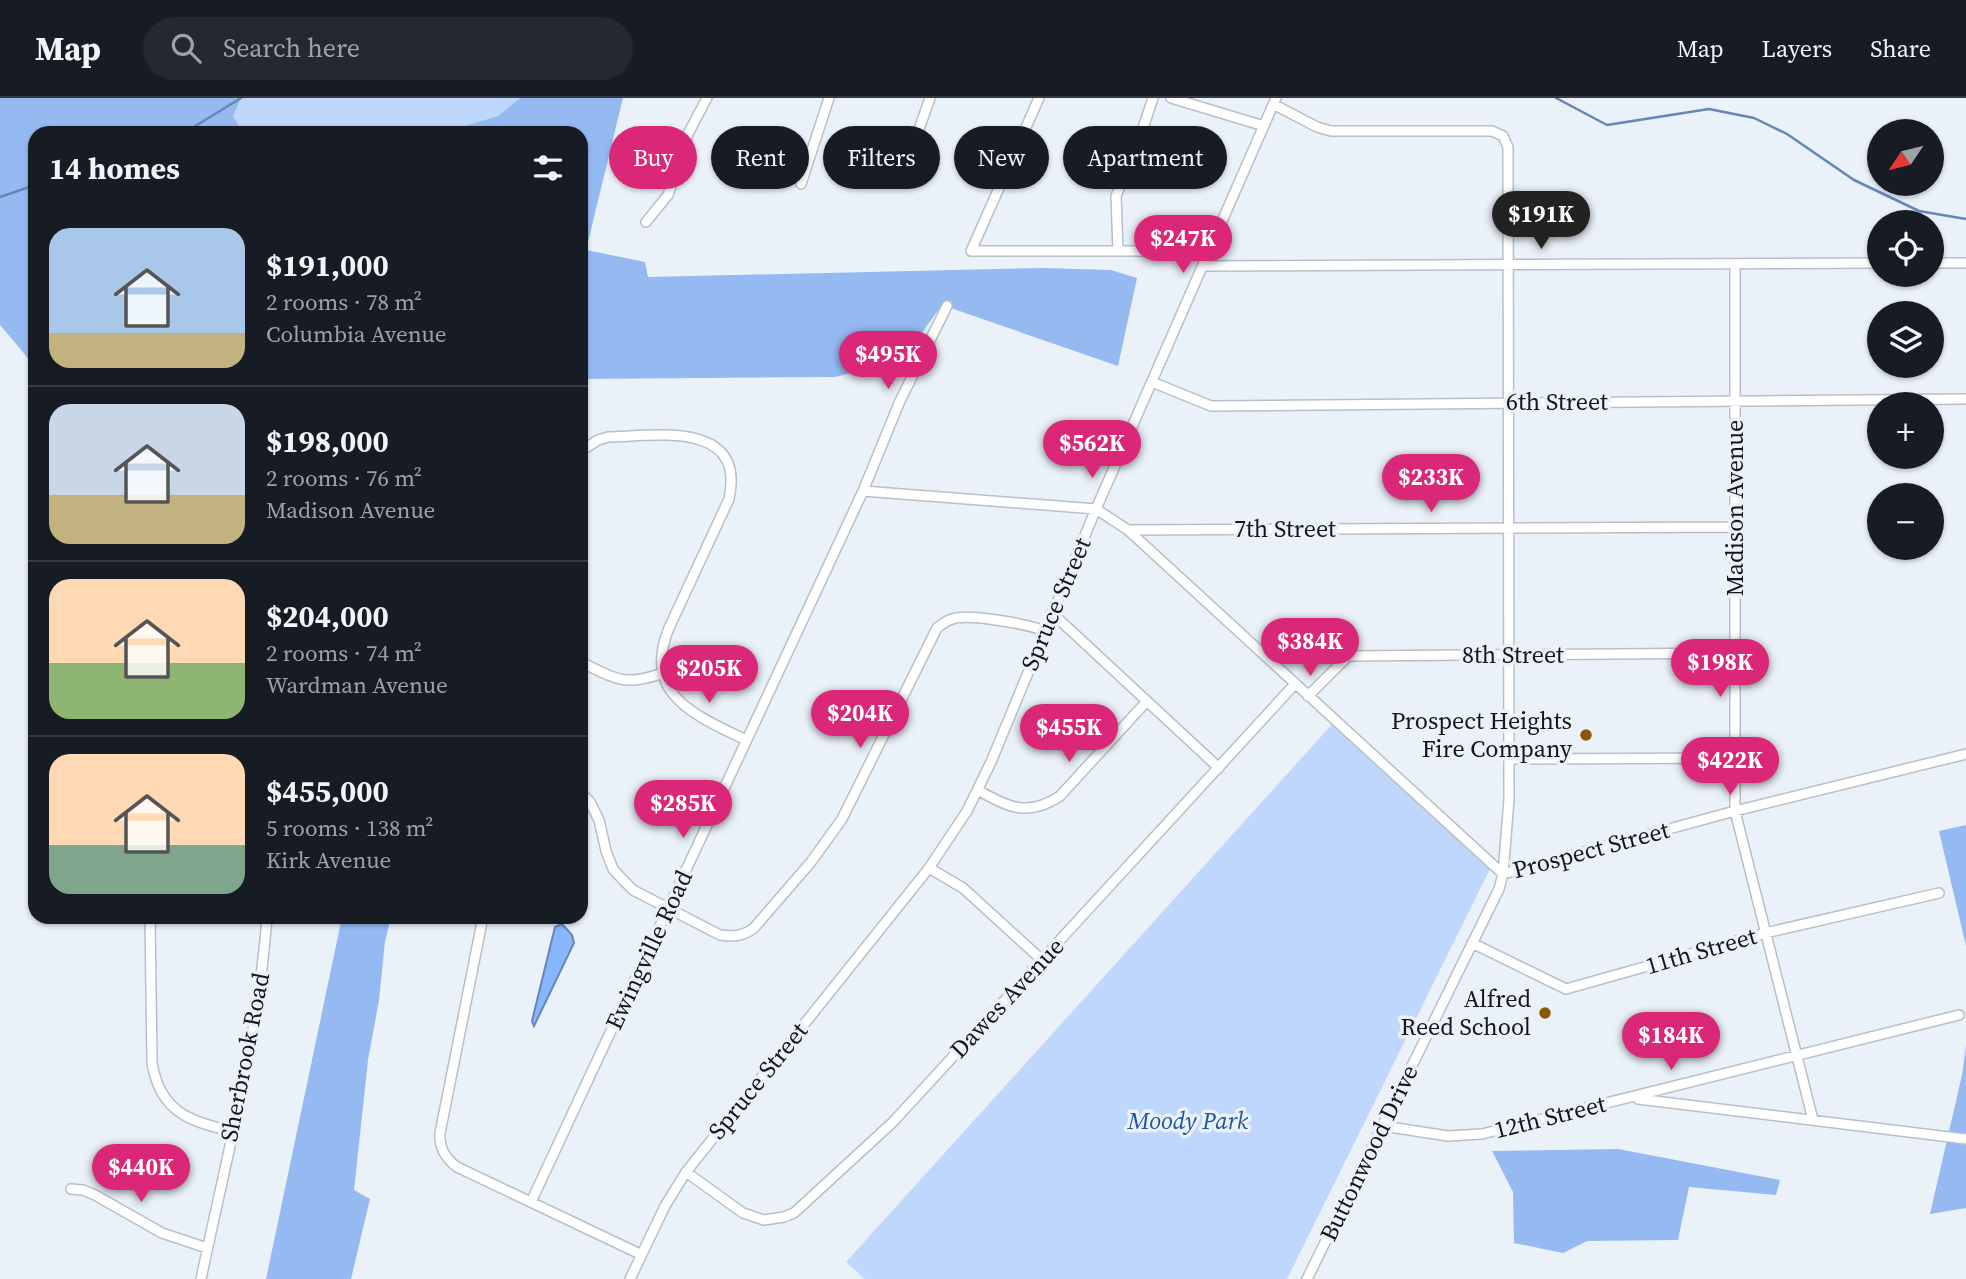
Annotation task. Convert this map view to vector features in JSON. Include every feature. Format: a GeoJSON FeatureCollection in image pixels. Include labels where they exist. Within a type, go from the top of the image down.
{"type":"FeatureCollection","features":[{"type":"Feature","properties":{"kind":"street"},"geometry":{"type":"LineString","coordinates":[[646,222],[668,195],[688,134],[707,98]]}},
{"type":"Feature","properties":{"kind":"street"},"geometry":{"type":"LineString","coordinates":[[809,162],[829,98]]}},
{"type":"Feature","properties":{"kind":"street"},"geometry":{"type":"LineString","coordinates":[[920,126],[930,98]]}},
{"type":"Feature","properties":{"kind":"street"},"geometry":{"type":"LineString","coordinates":[[1039,98],[971,251],[1173,251],[1207,256]]}},
{"type":"Feature","properties":{"kind":"street"},"geometry":{"type":"LineString","coordinates":[[1118,251],[1116,196],[1153,98]]}},
{"type":"Feature","properties":{"kind":"street"},"geometry":{"type":"LineString","coordinates":[[1171,98],[1264,125]]}},
{"type":"Feature","properties":{"kind":"street","name":"Spruce Street"},"geometry":{"type":"LineString","coordinates":[[630,1279],[665,1206],[686,1172],[929,868],[978,790],[1096,509],[1275,101]]}},
{"type":"Feature","properties":{"kind":"street","name":"Buttonwood Drive"},"geometry":{"type":"LineString","coordinates":[[1275,101],[1317,127],[1331,131],[1489,130],[1503,136],[1508,147],[1509,799],[1503,874],[1499,889],[1307,1279]]}},
{"type":"Feature","properties":{"kind":"street"},"geometry":{"type":"LineString","coordinates":[[1203,266],[1867,263]]}},
{"type":"Feature","properties":{"kind":"street"},"geometry":{"type":"LineString","coordinates":[[1944,263],[1966,263]]}},
{"type":"Feature","properties":{"kind":"street","name":"Madison Avenue"},"geometry":{"type":"LineString","coordinates":[[1735,264],[1735,811],[1813,1120]]}},
{"type":"Feature","properties":{"kind":"street","name":"Ewingville Road"},"geometry":{"type":"LineString","coordinates":[[531,1202],[863,491],[900,401],[947,306]]}},
{"type":"Feature","properties":{"kind":"street","name":"6th Street"},"geometry":{"type":"LineString","coordinates":[[1152,382],[1211,406],[1966,399]]}},
{"type":"Feature","properties":{"kind":"street"},"geometry":{"type":"LineString","coordinates":[[588,446],[608,437],[684,435],[703,439],[712,445],[729,469],[729,499],[664,640],[662,662],[663,673],[671,691],[684,708],[746,740]]}},
{"type":"Feature","properties":{"kind":"street"},"geometry":{"type":"LineString","coordinates":[[863,491],[1096,509]]}},
{"type":"Feature","properties":{"kind":"street","name":"Prospect Street"},"geometry":{"type":"LineString","coordinates":[[1096,509],[1128,530],[1308,696],[1382,760],[1503,874],[1735,811],[1966,754]]}},
{"type":"Feature","properties":{"kind":"street","name":"7th Street"},"geometry":{"type":"LineString","coordinates":[[1128,530],[1735,527]]}},
{"type":"Feature","properties":{"kind":"street"},"geometry":{"type":"LineString","coordinates":[[1052,613],[1219,768]]}},
{"type":"Feature","properties":{"kind":"street"},"geometry":{"type":"LineString","coordinates":[[588,800],[599,820],[606,851],[614,869],[633,890],[720,935],[738,936],[754,929],[811,862],[842,819],[937,628],[960,617],[1032,626],[1045,632]]}},
{"type":"Feature","properties":{"kind":"street","name":"8th Street"},"geometry":{"type":"LineString","coordinates":[[1308,696],[1348,656],[1735,653]]}},
{"type":"Feature","properties":{"kind":"street"},"geometry":{"type":"LineString","coordinates":[[588,665],[628,681],[663,673]]}},
{"type":"Feature","properties":{"kind":"street","name":"Dawes Avenue"},"geometry":{"type":"LineString","coordinates":[[686,1172],[743,1213],[753,1217],[774,1219],[794,1213],[893,1122],[1295,684]]}},
{"type":"Feature","properties":{"kind":"street"},"geometry":{"type":"LineString","coordinates":[[978,790],[998,801],[1020,808],[1032,808],[1051,802],[1060,796],[1147,701]]}},
{"type":"Feature","properties":{"kind":"street"},"geometry":{"type":"LineString","coordinates":[[1509,759],[1735,758]]}},
{"type":"Feature","properties":{"kind":"street"},"geometry":{"type":"LineString","coordinates":[[929,868],[963,888],[1042,960]]}},
{"type":"Feature","properties":{"kind":"street","name":"11th Street"},"geometry":{"type":"LineString","coordinates":[[1472,943],[1566,989],[1765,933],[1939,893]]}},
{"type":"Feature","properties":{"kind":"street"},"geometry":{"type":"LineString","coordinates":[[150,924],[152,1063],[158,1085],[172,1105],[190,1120],[232,1131]]}},
{"type":"Feature","properties":{"kind":"street","name":"Sherbrook Road"},"geometry":{"type":"LineString","coordinates":[[201,1279],[257,1006],[266,924]]}},
{"type":"Feature","properties":{"kind":"street"},"geometry":{"type":"LineString","coordinates":[[482,924],[440,1133],[441,1148],[457,1167],[640,1254]]}},
{"type":"Feature","properties":{"kind":"street","name":"12th Street"},"geometry":{"type":"LineString","coordinates":[[1382,1126],[1448,1136],[1482,1134],[1959,1015]]}},
{"type":"Feature","properties":{"kind":"street"},"geometry":{"type":"LineString","coordinates":[[1630,1098],[1966,1139]]}},
{"type":"Feature","properties":{"kind":"street"},"geometry":{"type":"LineString","coordinates":[[71,1189],[95,1195],[169,1237],[207,1248]]}},
{"type":"Feature","properties":{"kind":"green space"},"geometry":{"type":"Polygon","coordinates":[[[241,98],[520,98],[498,116],[464,126],[239,126],[233,116],[241,98]]]}},
{"type":"Feature","properties":{"kind":"green space","name":"Moody Park"},"geometry":{"type":"Polygon","coordinates":[[[1335,721],[1494,861],[1287,1279],[865,1279],[846,1262],[1335,721]]]}},
{"type":"Feature","properties":{"kind":"shaded area"},"geometry":{"type":"Polygon","coordinates":[[[0,98],[241,98],[233,116],[239,126],[28,126],[28,360],[0,325],[0,98]]]}},
{"type":"Feature","properties":{"kind":"shaded area"},"geometry":{"type":"Polygon","coordinates":[[[520,98],[623,98],[616,126],[609,126],[609,156],[588,242],[588,126],[464,126],[498,116],[520,98]]]}},
{"type":"Feature","properties":{"kind":"shaded area"},"geometry":{"type":"Polygon","coordinates":[[[588,250],[645,262],[648,277],[1043,268],[1111,270],[1137,278],[1118,366],[942,305],[902,360],[835,377],[588,379],[588,250]]]}},
{"type":"Feature","properties":{"kind":"shaded area"},"geometry":{"type":"Polygon","coordinates":[[[1966,825],[1966,946],[1939,831],[1966,825]]]}},
{"type":"Feature","properties":{"kind":"shaded area"},"geometry":{"type":"Polygon","coordinates":[[[341,924],[389,924],[368,1060],[354,1190],[370,1199],[351,1279],[266,1279],[341,924]]]}},
{"type":"Feature","properties":{"kind":"shaded area"},"geometry":{"type":"Polygon","coordinates":[[[562,924],[572,935],[574,943],[534,1026],[532,1021],[555,927],[562,924]]]}},
{"type":"Feature","properties":{"kind":"shaded area"},"geometry":{"type":"Polygon","coordinates":[[[1966,1046],[1966,1208],[1930,1214],[1962,1075],[1966,1046]]]}},
{"type":"Feature","properties":{"kind":"shaded area"},"geometry":{"type":"Polygon","coordinates":[[[1618,1149],[1780,1180],[1776,1195],[1689,1187],[1678,1240],[1587,1241],[1563,1253],[1514,1243],[1513,1192],[1492,1151],[1618,1149]]]}},
{"type":"Feature","properties":{"kind":"waterway"},"geometry":{"type":"LineString","coordinates":[[195,126],[241,98]]}},
{"type":"Feature","properties":{"kind":"waterway"},"geometry":{"type":"LineString","coordinates":[[1556,98],[1607,125],[1709,109],[1754,118],[1787,134],[1854,180],[1919,211],[1966,219]]}},
{"type":"Feature","properties":{"kind":"waterway"},"geometry":{"type":"LineString","coordinates":[[0,197],[28,187]]}},
{"type":"Feature","properties":{"kind":"place","name":"Prospect Heights Fire Company"},"geometry":{"type":"Point","coordinates":[1586,735]}},
{"type":"Feature","properties":{"kind":"place","name":"Alfred Reed School"},"geometry":{"type":"Point","coordinates":[1545,1013]}}]}
